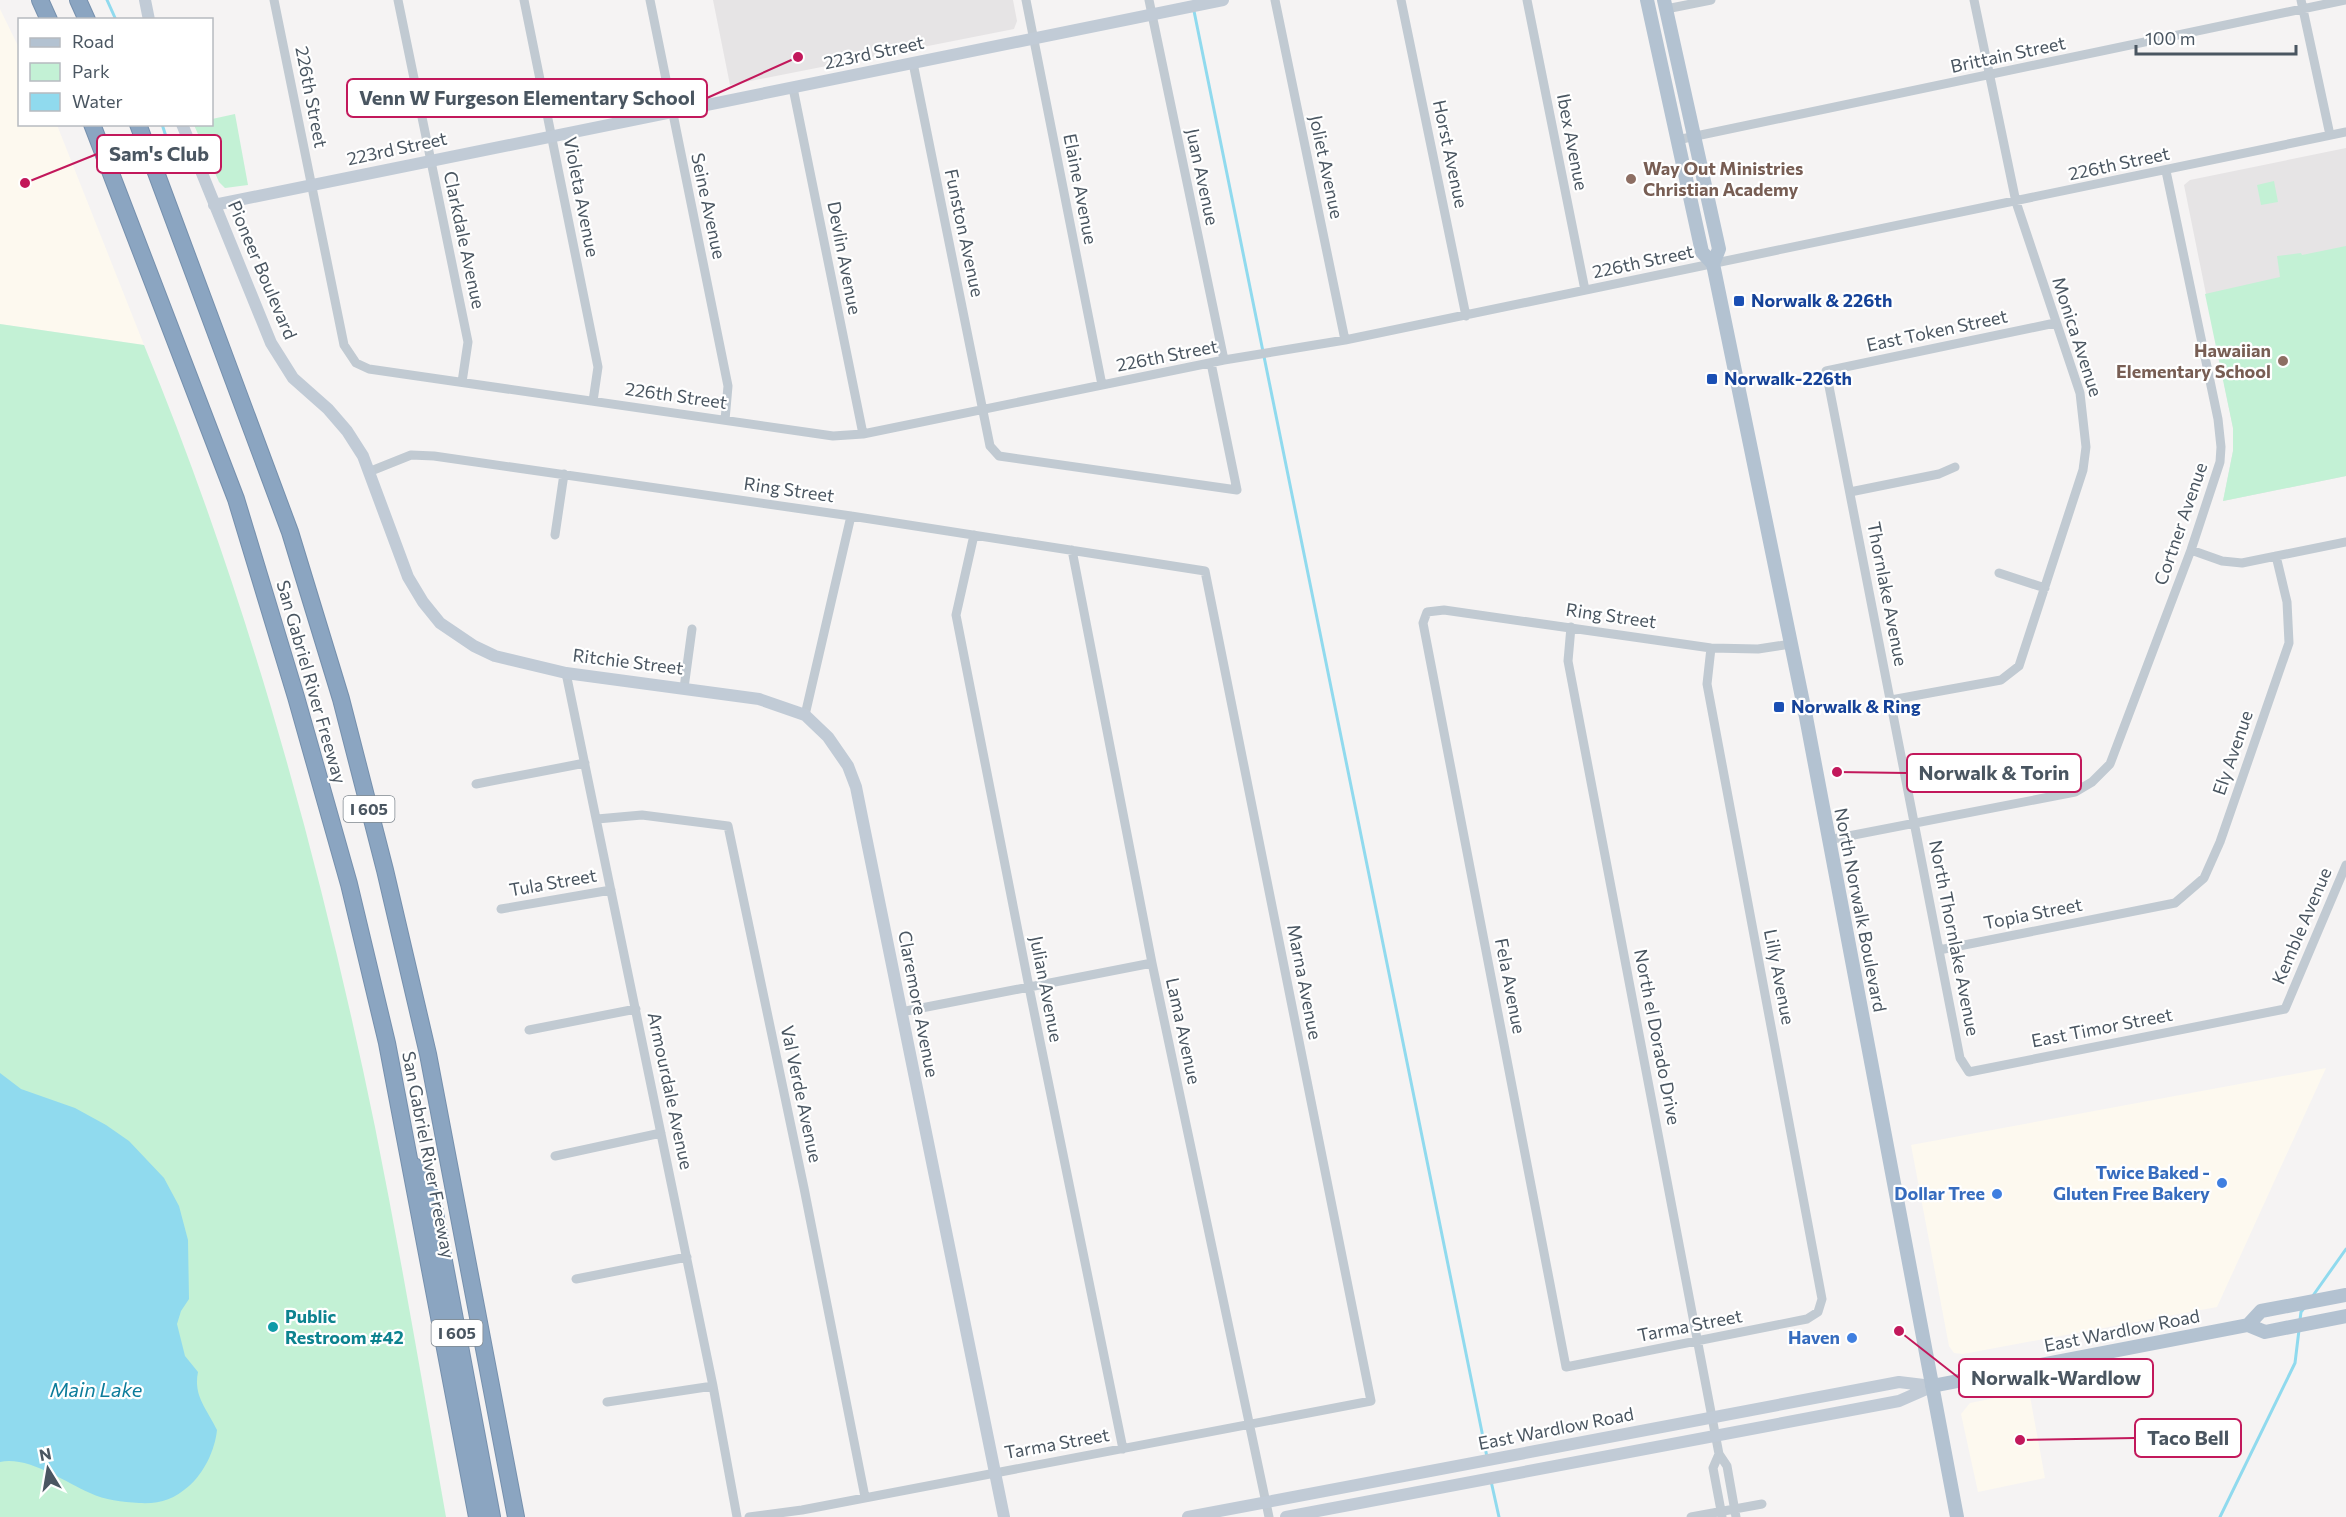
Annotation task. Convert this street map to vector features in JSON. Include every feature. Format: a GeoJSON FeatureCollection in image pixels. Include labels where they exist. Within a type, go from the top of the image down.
{"type":"FeatureCollection","features":[{"type":"Feature","properties":{"kind":"highway"},"geometry":{"type":"LineString","coordinates":[[40,0],[49,18]]}},
{"type":"Feature","properties":{"kind":"highway"},"geometry":{"type":"LineString","coordinates":[[78,0],[86,18]]}},
{"type":"Feature","properties":{"kind":"highway","name":"San Gabriel River Freeway"},"geometry":{"type":"LineString","coordinates":[[93,126],[240,510],[350,884],[387,1043],[477,1517]]}},
{"type":"Feature","properties":{"kind":"highway","name":"San Gabriel River Freeway"},"geometry":{"type":"LineString","coordinates":[[139,126],[290,532],[341,699],[385,870],[428,1054],[516,1517]]}},
{"type":"Feature","properties":{"kind":"highway","name":"I 605"},"geometry":{"type":"LineString","coordinates":[[408,1155],[432,1197],[492,1517]]}},
{"type":"Feature","properties":{"kind":"main road"},"geometry":{"type":"LineString","coordinates":[[1647,0],[1702,252],[1713,264],[1719,249],[1665,5]]}},
{"type":"Feature","properties":{"kind":"main road","name":"North Norwalk Boulevard"},"geometry":{"type":"LineString","coordinates":[[1713,264],[1791,644],[1957,1517]]}},
{"type":"Feature","properties":{"kind":"main road","name":"East Wardlow Road"},"geometry":{"type":"LineString","coordinates":[[2248,1325],[2261,1311],[2346,1295]]}},
{"type":"Feature","properties":{"kind":"main road","name":"East Wardlow Road"},"geometry":{"type":"LineString","coordinates":[[1932,1386],[2248,1325],[2265,1332],[2346,1316]]}},
{"type":"Feature","properties":{"kind":"street"},"geometry":{"type":"LineString","coordinates":[[145,0],[149,18]]}},
{"type":"Feature","properties":{"kind":"street","name":"226th Street"},"geometry":{"type":"LineString","coordinates":[[274,0],[344,345],[356,363],[369,369],[814,435],[863,434],[1224,360],[1254,357],[1345,340],[2346,132]]}},
{"type":"Feature","properties":{"kind":"street","name":"Clarkdale Avenue"},"geometry":{"type":"LineString","coordinates":[[398,0],[468,342],[462,382]]}},
{"type":"Feature","properties":{"kind":"street","name":"Violeta Avenue"},"geometry":{"type":"LineString","coordinates":[[524,0],[598,367],[593,401]]}},
{"type":"Feature","properties":{"kind":"street","name":"Seine Avenue"},"geometry":{"type":"LineString","coordinates":[[650,0],[728,386],[725,420]]}},
{"type":"Feature","properties":{"kind":"street","name":"Elaine Avenue"},"geometry":{"type":"LineString","coordinates":[[1026,0],[1102,385]]}},
{"type":"Feature","properties":{"kind":"street","name":"Juan Avenue"},"geometry":{"type":"LineString","coordinates":[[1149,0],[1224,360]]}},
{"type":"Feature","properties":{"kind":"street","name":"223rd Street"},"geometry":{"type":"LineString","coordinates":[[214,205],[1223,0]]}},
{"type":"Feature","properties":{"kind":"street","name":"Joliet Avenue"},"geometry":{"type":"LineString","coordinates":[[1275,0],[1345,340]]}},
{"type":"Feature","properties":{"kind":"street","name":"Horst Avenue"},"geometry":{"type":"LineString","coordinates":[[1401,0],[1466,316]]}},
{"type":"Feature","properties":{"kind":"street","name":"Ibex Avenue"},"geometry":{"type":"LineString","coordinates":[[1527,0],[1586,290]]}},
{"type":"Feature","properties":{"kind":"street"},"geometry":{"type":"LineString","coordinates":[[1665,5],[1711,0]]}},
{"type":"Feature","properties":{"kind":"street","name":"Monica Avenue"},"geometry":{"type":"LineString","coordinates":[[1891,700],[2001,680],[2019,666],[2083,470],[2086,447],[2080,393],[2016,202],[1974,0]]}},
{"type":"Feature","properties":{"kind":"street","name":"Brittain Street"},"geometry":{"type":"LineString","coordinates":[[1677,140],[1988,76],[2302,4],[2345,0]]}},
{"type":"Feature","properties":{"kind":"street"},"geometry":{"type":"LineString","coordinates":[[2302,4],[2330,135]]}},
{"type":"Feature","properties":{"kind":"street","name":"Funston Avenue"},"geometry":{"type":"LineString","coordinates":[[913,63],[990,446],[999,456],[1237,490],[1211,363]]}},
{"type":"Feature","properties":{"kind":"street","name":"Devlin Avenue"},"geometry":{"type":"LineString","coordinates":[[793,88],[863,434]]}},
{"type":"Feature","properties":{"kind":"street","name":"Pioneer Boulevard"},"geometry":{"type":"LineString","coordinates":[[183,126],[271,343],[293,378],[347,431],[371,471],[408,577],[423,602],[440,623],[451,632]]}},
{"type":"Feature","properties":{"kind":"street","name":"Cortner Avenue"},"geometry":{"type":"LineString","coordinates":[[1916,823],[2075,792],[2092,782],[2110,764],[2191,550],[2220,462],[2221,447],[2217,419],[2166,171]]}},
{"type":"Feature","properties":{"kind":"street","name":"East Token Street"},"geometry":{"type":"LineString","coordinates":[[1826,371],[2055,323]]}},
{"type":"Feature","properties":{"kind":"street","name":"Thornlake Avenue"},"geometry":{"type":"LineString","coordinates":[[1826,371],[1916,823]]}},
{"type":"Feature","properties":{"kind":"street","name":"Ring Street"},"geometry":{"type":"LineString","coordinates":[[371,471],[411,455],[434,456],[851,516],[1205,571]]}},
{"type":"Feature","properties":{"kind":"street"},"geometry":{"type":"LineString","coordinates":[[1850,492],[1939,474],[1955,467]]}},
{"type":"Feature","properties":{"kind":"street"},"geometry":{"type":"LineString","coordinates":[[555,535],[564,474]]}},
{"type":"Feature","properties":{"kind":"street"},"geometry":{"type":"LineString","coordinates":[[805,715],[851,516]]}},
{"type":"Feature","properties":{"kind":"street","name":"Julian Avenue"},"geometry":{"type":"LineString","coordinates":[[974,535],[956,615],[1029,987],[1124,1449]]}},
{"type":"Feature","properties":{"kind":"street"},"geometry":{"type":"LineString","coordinates":[[2191,550],[2222,561],[2242,563],[2346,542]]}},
{"type":"Feature","properties":{"kind":"street","name":"Lama Avenue"},"geometry":{"type":"LineString","coordinates":[[1072,550],[1152,963],[1269,1517]]}},
{"type":"Feature","properties":{"kind":"street","name":"Ely Avenue"},"geometry":{"type":"LineString","coordinates":[[2132,911],[2175,903],[2204,878],[2220,842],[2289,643],[2287,602],[2276,556]]}},
{"type":"Feature","properties":{"kind":"street","name":"Marna Avenue"},"geometry":{"type":"LineString","coordinates":[[1205,571],[1371,1401]]}},
{"type":"Feature","properties":{"kind":"street"},"geometry":{"type":"LineString","coordinates":[[1999,573],[2045,588]]}},
{"type":"Feature","properties":{"kind":"street","name":"Ring Street"},"geometry":{"type":"LineString","coordinates":[[1427,612],[1444,610],[1711,648],[1758,649],[1791,644]]}},
{"type":"Feature","properties":{"kind":"street","name":"Fela Avenue"},"geometry":{"type":"LineString","coordinates":[[1427,612],[1423,622],[1566,1367]]}},
{"type":"Feature","properties":{"kind":"street","name":"North el Dorado Drive"},"geometry":{"type":"LineString","coordinates":[[1571,627],[1568,661],[1719,1454],[1727,1466],[1736,1513]]}},
{"type":"Feature","properties":{"kind":"street"},"geometry":{"type":"LineString","coordinates":[[684,688],[692,629]]}},
{"type":"Feature","properties":{"kind":"street","name":"Ritchie Street"},"geometry":{"type":"LineString","coordinates":[[451,632],[495,656],[566,673],[759,699],[805,715]]}},
{"type":"Feature","properties":{"kind":"street","name":"Lilly Avenue"},"geometry":{"type":"LineString","coordinates":[[1711,648],[1707,684],[1822,1299],[1818,1312]]}},
{"type":"Feature","properties":{"kind":"street","name":"Armourdale Avenue"},"geometry":{"type":"LineString","coordinates":[[566,673],[714,1386],[737,1517]]}},
{"type":"Feature","properties":{"kind":"street","name":"Claremore Avenue"},"geometry":{"type":"LineString","coordinates":[[805,715],[828,737],[848,766],[856,787],[1004,1517]]}},
{"type":"Feature","properties":{"kind":"street"},"geometry":{"type":"LineString","coordinates":[[476,784],[585,763]]}},
{"type":"Feature","properties":{"kind":"street","name":"Val Verde Avenue"},"geometry":{"type":"LineString","coordinates":[[597,819],[642,815],[728,826],[865,1497]]}},
{"type":"Feature","properties":{"kind":"street"},"geometry":{"type":"LineString","coordinates":[[1828,840],[1916,823]]}},
{"type":"Feature","properties":{"kind":"street","name":"North Thornlake Avenue"},"geometry":{"type":"LineString","coordinates":[[1916,823],[1960,1058]]}},
{"type":"Feature","properties":{"kind":"street","name":"Kemble Avenue"},"geometry":{"type":"LineString","coordinates":[[2259,1014],[2285,1009],[2346,865]]}},
{"type":"Feature","properties":{"kind":"street","name":"Tula Street"},"geometry":{"type":"LineString","coordinates":[[501,909],[612,890]]}},
{"type":"Feature","properties":{"kind":"street","name":"Topia Street"},"geometry":{"type":"LineString","coordinates":[[1939,950],[2132,911]]}},
{"type":"Feature","properties":{"kind":"street"},"geometry":{"type":"LineString","coordinates":[[901,1012],[1152,963]]}},
{"type":"Feature","properties":{"kind":"street"},"geometry":{"type":"LineString","coordinates":[[530,1030],[636,1009]]}},
{"type":"Feature","properties":{"kind":"street","name":"East Timor Street"},"geometry":{"type":"LineString","coordinates":[[1960,1058],[1969,1072],[2259,1014]]}},
{"type":"Feature","properties":{"kind":"street"},"geometry":{"type":"LineString","coordinates":[[555,1156],[662,1133]]}},
{"type":"Feature","properties":{"kind":"street"},"geometry":{"type":"LineString","coordinates":[[576,1279],[687,1257]]}},
{"type":"Feature","properties":{"kind":"street","name":"Tarma Street"},"geometry":{"type":"LineString","coordinates":[[1566,1367],[1807,1319],[1818,1312]]}},
{"type":"Feature","properties":{"kind":"street","name":"East Wardlow Road"},"geometry":{"type":"LineString","coordinates":[[1188,1517],[1899,1382],[1932,1386]]}},
{"type":"Feature","properties":{"kind":"street"},"geometry":{"type":"LineString","coordinates":[[607,1402],[714,1386]]}},
{"type":"Feature","properties":{"kind":"street","name":"East Wardlow Road"},"geometry":{"type":"LineString","coordinates":[[1286,1517],[1899,1401],[1932,1386]]}},
{"type":"Feature","properties":{"kind":"street","name":"Tarma Street"},"geometry":{"type":"LineString","coordinates":[[749,1517],[802,1510],[1371,1401]]}},
{"type":"Feature","properties":{"kind":"street","name":"North el Dorado Drive"},"geometry":{"type":"LineString","coordinates":[[1719,1454],[1713,1468],[1721,1514]]}},
{"type":"Feature","properties":{"kind":"street"},"geometry":{"type":"LineString","coordinates":[[1691,1517],[1736,1513],[1762,1504]]}},
{"type":"Feature","properties":{"kind":"shaded area"},"geometry":{"type":"Polygon","coordinates":[[[713,0],[1013,0],[1017,21],[1014,29],[730,85],[713,0]]]}},
{"type":"Feature","properties":{"kind":"shaded area"},"geometry":{"type":"Polygon","coordinates":[[[0,9],[18,46],[18,126],[57,126],[144,345],[0,324],[0,9]]]}},
{"type":"Feature","properties":{"kind":"shaded area","name":"Hawaiian Elementary School"},"geometry":{"type":"Polygon","coordinates":[[[2346,148],[2346,476],[2223,501],[2233,451],[2233,428],[2184,185],[2190,180],[2346,148]]]}},
{"type":"Feature","properties":{"kind":"shaded area"},"geometry":{"type":"Polygon","coordinates":[[[2326,1068],[2217,1307],[1963,1354],[1954,1353],[1949,1346],[1911,1145],[2326,1068]]]}},
{"type":"Feature","properties":{"kind":"shaded area"},"geometry":{"type":"Polygon","coordinates":[[[2029,1391],[2045,1478],[1978,1492],[1961,1414],[1970,1403],[2029,1391]]]}},
{"type":"Feature","properties":{"kind":"green space"},"geometry":{"type":"Polygon","coordinates":[[[235,114],[248,185],[225,188],[219,182],[194,126],[213,126],[213,119],[235,114]]]}},
{"type":"Feature","properties":{"kind":"green space"},"geometry":{"type":"Polygon","coordinates":[[[2274,181],[2278,202],[2261,205],[2257,185],[2274,181]]]}},
{"type":"Feature","properties":{"kind":"green space","name":"Hawaiian Elementary School"},"geometry":{"type":"Polygon","coordinates":[[[2346,246],[2346,476],[2223,501],[2233,451],[2233,428],[2205,294],[2280,277],[2277,256],[2301,253],[2302,255],[2346,246]]]}},
{"type":"Feature","properties":{"kind":"green space"},"geometry":{"type":"Polygon","coordinates":[[[0,324],[144,345],[181,439],[216,535],[278,731],[331,929],[385,1176],[446,1517],[0,1517],[0,324]]]}},
{"type":"Feature","properties":{"kind":"water","name":"Main Lake"},"geometry":{"type":"Polygon","coordinates":[[[0,1073],[21,1089],[75,1108],[129,1141],[164,1178],[179,1206],[188,1240],[189,1299],[181,1311],[177,1324],[185,1356],[198,1372],[199,1395],[217,1430],[204,1468],[194,1481],[172,1498],[153,1503],[108,1499],[90,1493],[34,1466],[11,1461],[0,1462],[0,1073]]]}},
{"type":"Feature","properties":{"kind":"waterway"},"geometry":{"type":"LineString","coordinates":[[107,0],[115,18]]}},
{"type":"Feature","properties":{"kind":"waterway"},"geometry":{"type":"LineString","coordinates":[[1194,11],[1487,1457]]}},
{"type":"Feature","properties":{"kind":"waterway"},"geometry":{"type":"LineString","coordinates":[[163,126],[169,146]]}},
{"type":"Feature","properties":{"kind":"waterway"},"geometry":{"type":"LineString","coordinates":[[2312,1297],[2346,1249]]}},
{"type":"Feature","properties":{"kind":"waterway"},"geometry":{"type":"LineString","coordinates":[[2300,1320],[2301,1312],[2305,1307]]}},
{"type":"Feature","properties":{"kind":"waterway"},"geometry":{"type":"LineString","coordinates":[[2220,1517],[2295,1363],[2299,1330]]}},
{"type":"Feature","properties":{"kind":"waterway"},"geometry":{"type":"LineString","coordinates":[[1491,1481],[1499,1517]]}},
{"type":"Feature","properties":{"kind":"place","name":"Venn W Furgeson Elementary School"},"geometry":{"type":"Point","coordinates":[798,57]}},
{"type":"Feature","properties":{"kind":"place","name":"Way Out Ministries Christian Academy"},"geometry":{"type":"Point","coordinates":[1631,179]}},
{"type":"Feature","properties":{"kind":"place","name":"Sam's Club"},"geometry":{"type":"Point","coordinates":[25,183]}},
{"type":"Feature","properties":{"kind":"place","name":"Norwalk & 226th"},"geometry":{"type":"Point","coordinates":[1739,301]}},
{"type":"Feature","properties":{"kind":"place","name":"Hawaiian Elementary School"},"geometry":{"type":"Point","coordinates":[2283,361]}},
{"type":"Feature","properties":{"kind":"place","name":"Norwalk-226th"},"geometry":{"type":"Point","coordinates":[1712,379]}},
{"type":"Feature","properties":{"kind":"place","name":"Norwalk & Ring"},"geometry":{"type":"Point","coordinates":[1779,707]}},
{"type":"Feature","properties":{"kind":"place","name":"Norwalk & Torin"},"geometry":{"type":"Point","coordinates":[1837,772]}},
{"type":"Feature","properties":{"kind":"place","name":"Twice Baked - Gluten Free Bakery"},"geometry":{"type":"Point","coordinates":[2222,1183]}},
{"type":"Feature","properties":{"kind":"place","name":"Dollar Tree"},"geometry":{"type":"Point","coordinates":[1997,1194]}},
{"type":"Feature","properties":{"kind":"place","name":"Public Restroom #42"},"geometry":{"type":"Point","coordinates":[273,1327]}},
{"type":"Feature","properties":{"kind":"place","name":"Norwalk-Wardlow"},"geometry":{"type":"Point","coordinates":[1899,1331]}},
{"type":"Feature","properties":{"kind":"place","name":"Haven"},"geometry":{"type":"Point","coordinates":[1852,1338]}},
{"type":"Feature","properties":{"kind":"place","name":"Taco Bell"},"geometry":{"type":"Point","coordinates":[2020,1440]}}]}
